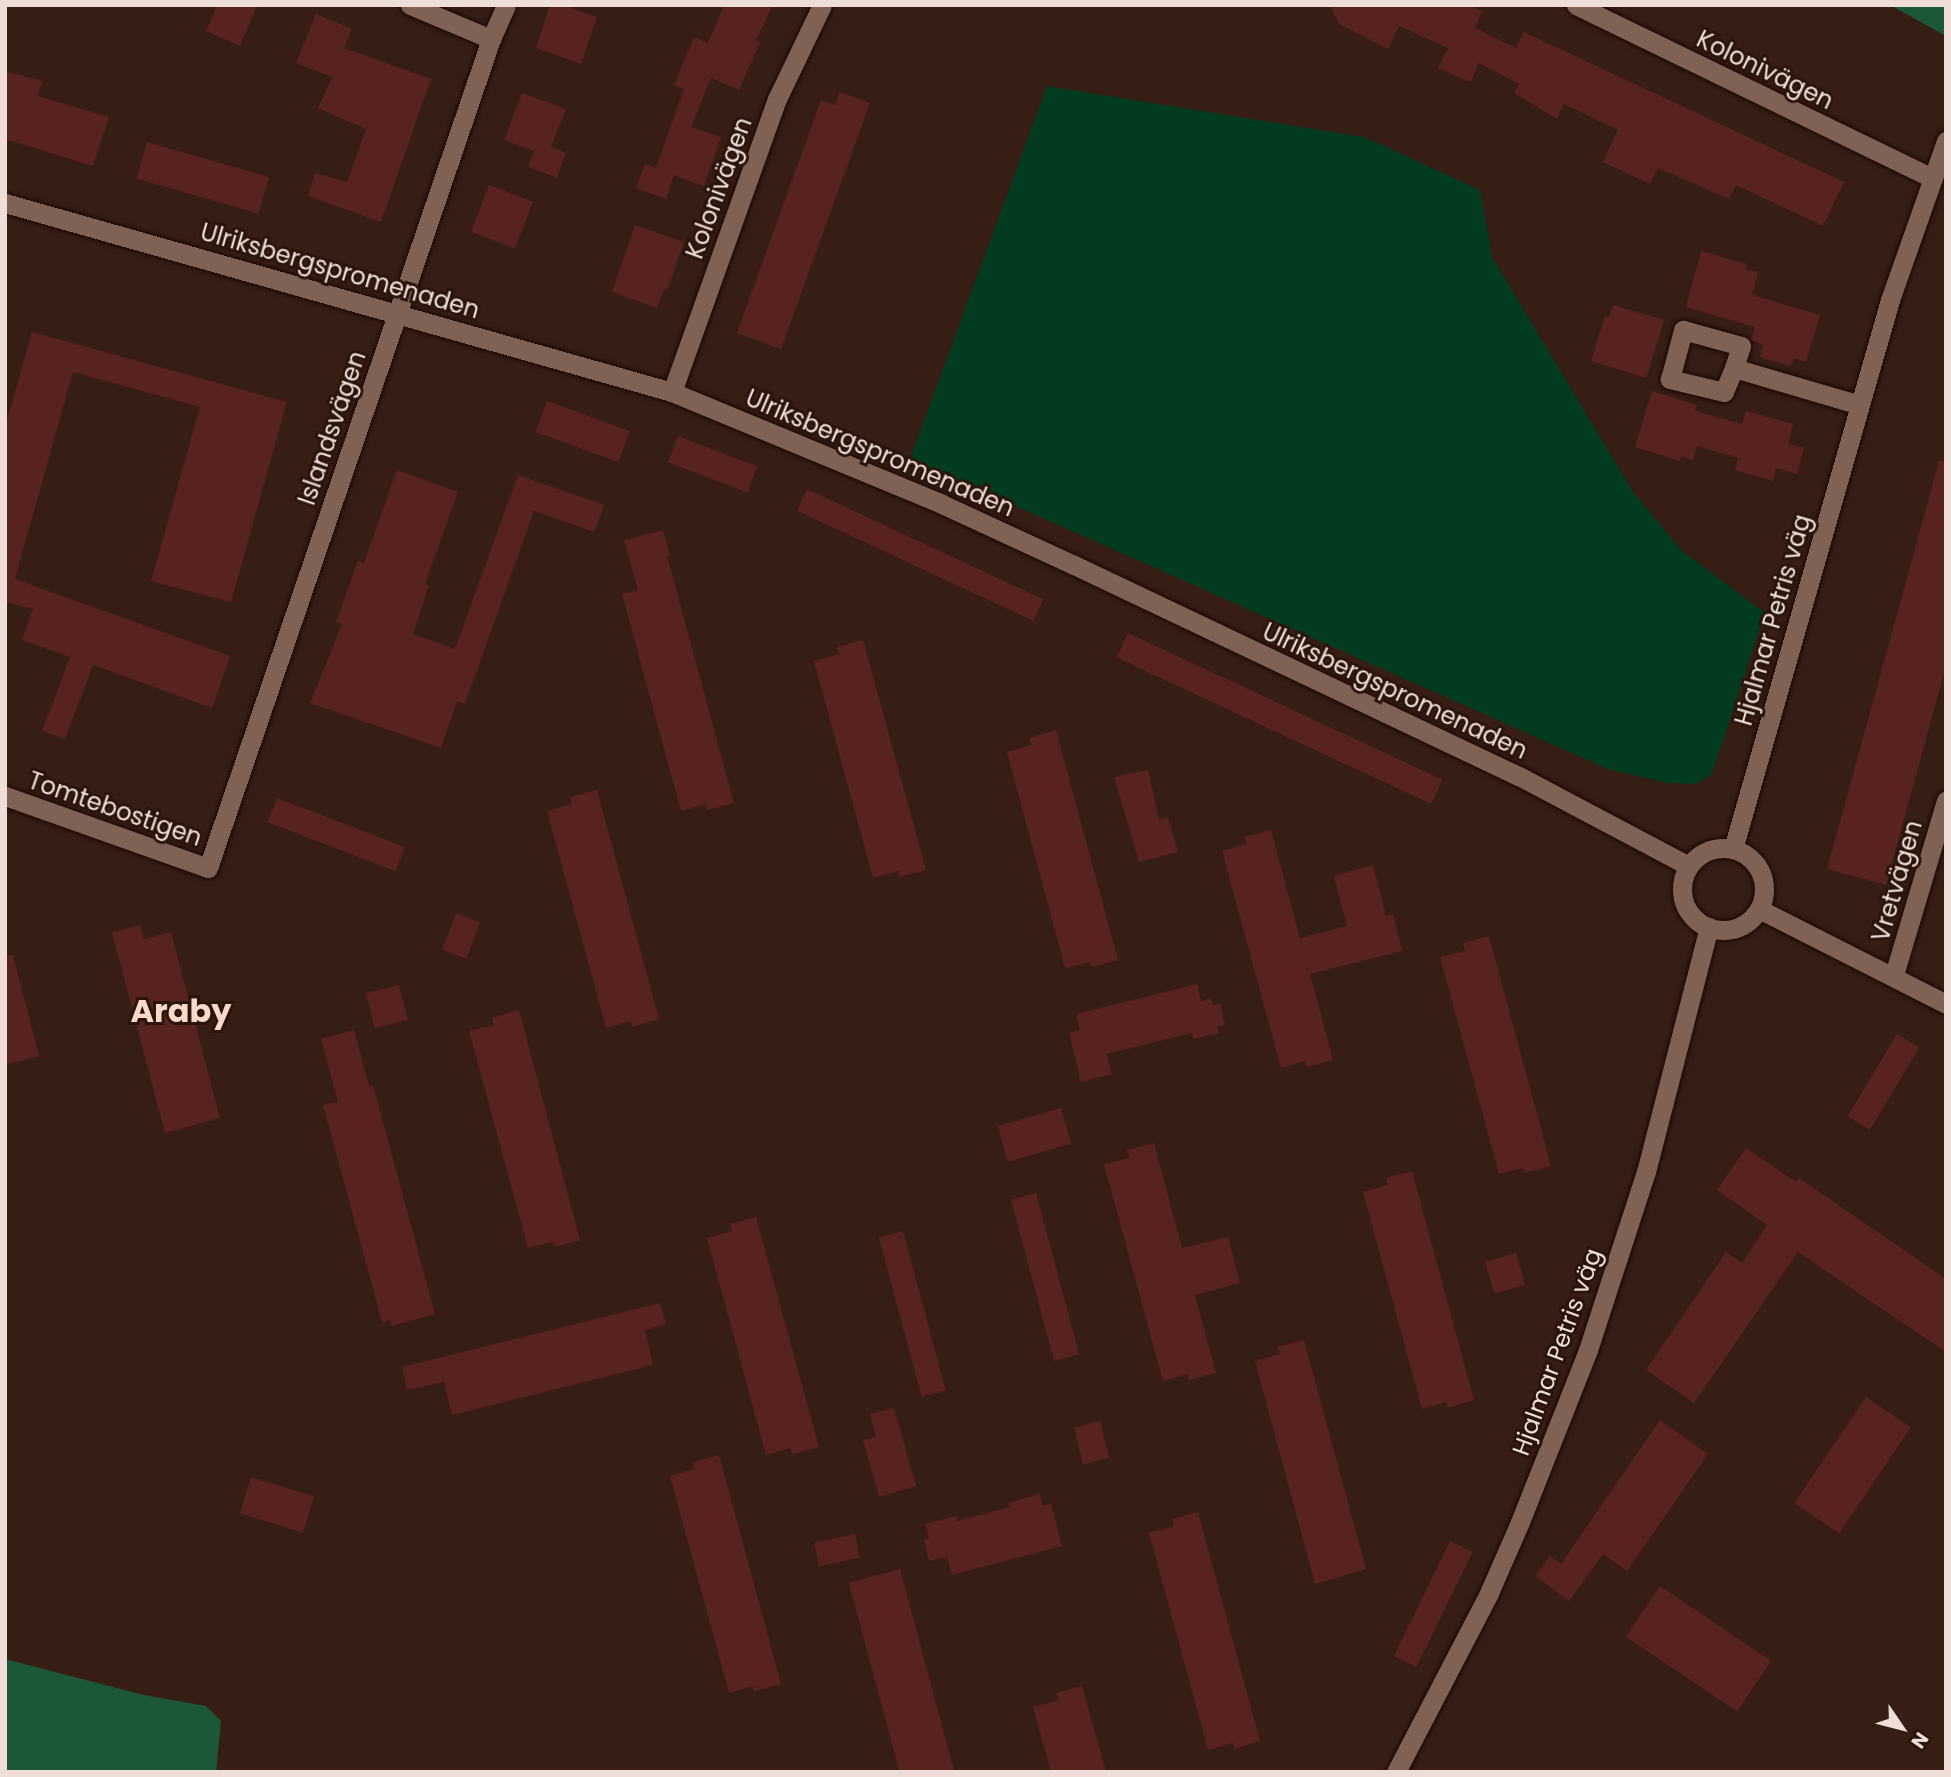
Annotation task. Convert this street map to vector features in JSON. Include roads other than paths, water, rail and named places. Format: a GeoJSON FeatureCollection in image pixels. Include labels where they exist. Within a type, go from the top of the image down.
{"type":"FeatureCollection","features":[{"type":"Feature","properties":{"kind":"street"},"geometry":{"type":"LineString","coordinates":[[410,5],[491,39]]}},
{"type":"Feature","properties":{"kind":"street","name":"Islandsvägen"},"geometry":{"type":"LineString","coordinates":[[208,868],[491,39],[506,5]]}},
{"type":"Feature","properties":{"kind":"street","name":"Kolonivägen"},"geometry":{"type":"LineString","coordinates":[[672,392],[777,99],[822,5]]}},
{"type":"Feature","properties":{"kind":"street","name":"Kolonivägen"},"geometry":{"type":"LineString","coordinates":[[1576,5],[1933,178]]}},
{"type":"Feature","properties":{"kind":"street","name":"Hjalmar Petris väg"},"geometry":{"type":"LineString","coordinates":[[1733,849],[1890,300],[1946,141]]}},
{"type":"Feature","properties":{"kind":"street","name":"Ulriksbergspromenaden"},"geometry":{"type":"LineString","coordinates":[[5,203],[398,312],[672,392],[942,504],[1050,554],[1519,776],[1689,866]]}},
{"type":"Feature","properties":{"kind":"street"},"geometry":{"type":"LineString","coordinates":[[1734,368],[1860,405]]}},
{"type":"Feature","properties":{"kind":"street","name":"Tomtebostigen"},"geometry":{"type":"LineString","coordinates":[[5,796],[208,868]]}},
{"type":"Feature","properties":{"kind":"street","name":"Vretvägen"},"geometry":{"type":"LineString","coordinates":[[1894,975],[1946,801]]}},
{"type":"Feature","properties":{"kind":"street"},"geometry":{"type":"LineString","coordinates":[[1733,849],[1754,862],[1761,872],[1765,884],[1759,909],[1743,925],[1732,929],[1709,928],[1690,913],[1685,902],[1682,890],[1689,866],[1709,850],[1733,849]]}},
{"type":"Feature","properties":{"kind":"street"},"geometry":{"type":"LineString","coordinates":[[1759,909],[1894,975],[1946,1004]]}},
{"type":"Feature","properties":{"kind":"street","name":"Hjalmar Petris väg"},"geometry":{"type":"LineString","coordinates":[[1396,1772],[1489,1593],[1588,1350],[1650,1159],[1709,928]]}},
{"type":"Feature","properties":{"kind":"district","name":"Araby"},"geometry":{"type":"Point","coordinates":[181,1011]}}]}
